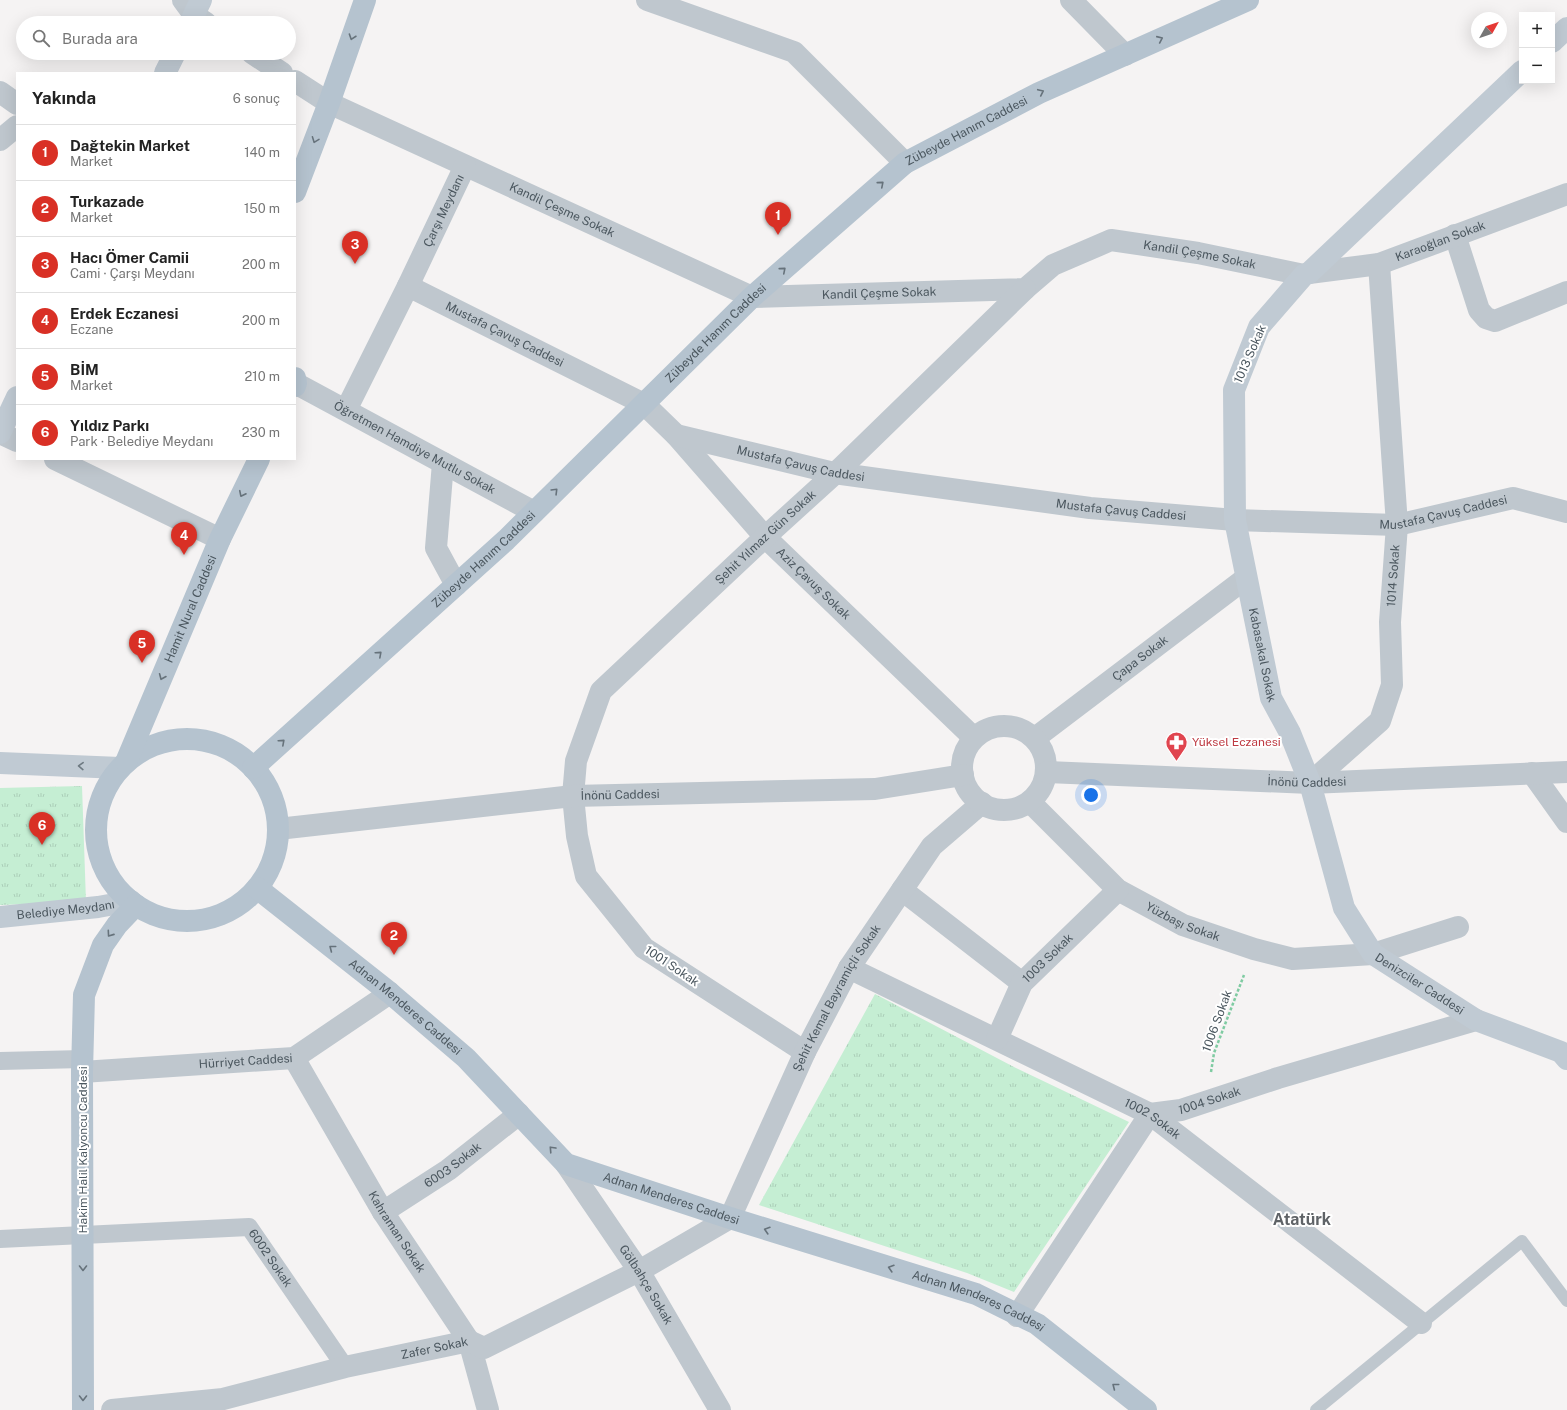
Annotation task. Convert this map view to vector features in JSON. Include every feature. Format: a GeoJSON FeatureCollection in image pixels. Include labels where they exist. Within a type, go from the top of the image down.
{"type":"FeatureCollection","features":[{"type":"Feature","properties":{"kind":"main road"},"geometry":{"type":"LineString","coordinates":[[296,189],[329,104],[365,0]]}},
{"type":"Feature","properties":{"kind":"main road","name":"Zübeyde Hanım Caddesi"},"geometry":{"type":"LineString","coordinates":[[253,768],[506,540],[752,296],[905,163],[1039,93],[1248,0]]}},
{"type":"Feature","properties":{"kind":"main road"},"geometry":{"type":"LineString","coordinates":[[1555,39],[1567,28]]}},
{"type":"Feature","properties":{"kind":"main road"},"geometry":{"type":"LineString","coordinates":[[166,72],[172,60]]}},
{"type":"Feature","properties":{"kind":"main road","name":"1013 Sokak"},"geometry":{"type":"LineString","coordinates":[[1236,520],[1234,390],[1259,327],[1307,274],[1519,74]]}},
{"type":"Feature","properties":{"kind":"main road"},"geometry":{"type":"LineString","coordinates":[[0,433],[16,399]]}},
{"type":"Feature","properties":{"kind":"main road","name":"Hamit Nural Caddesi"},"geometry":{"type":"LineString","coordinates":[[123,765],[220,539],[259,460]]}},
{"type":"Feature","properties":{"kind":"main road","name":"Kabasakal Sokak"},"geometry":{"type":"LineString","coordinates":[[1236,520],[1270,698],[1290,733],[1310,783]]}},
{"type":"Feature","properties":{"kind":"main road","name":"Belediye Meydanı"},"geometry":{"type":"LineString","coordinates":[[177,739],[184,739],[205,740],[231,750],[253,768],[267,786],[275,807],[278,829],[276,850],[268,870],[257,888],[237,906],[213,917],[186,921],[160,917],[134,903],[113,884],[101,861],[96,837],[97,812],[105,788],[123,765],[149,746],[177,739]]}},
{"type":"Feature","properties":{"kind":"main road"},"geometry":{"type":"LineString","coordinates":[[0,763],[123,765]]}},
{"type":"Feature","properties":{"kind":"main road","name":"Denizciler Caddesi"},"geometry":{"type":"LineString","coordinates":[[1310,783],[1344,908],[1373,954],[1476,1020],[1565,1054]]}},
{"type":"Feature","properties":{"kind":"main road","name":"Adnan Menderes Caddesi"},"geometry":{"type":"LineString","coordinates":[[257,888],[390,993],[466,1058],[566,1164],[730,1218],[976,1294],[1017,1316],[1037,1324],[1146,1410]]}},
{"type":"Feature","properties":{"kind":"main road","name":"Belediye Meydanı"},"geometry":{"type":"LineString","coordinates":[[0,917],[134,903]]}},
{"type":"Feature","properties":{"kind":"main road","name":"Hakim Halil Kalyoncu Caddesi"},"geometry":{"type":"LineString","coordinates":[[82,1410],[82,1066],[84,995],[103,945],[134,903]]}},
{"type":"Feature","properties":{"kind":"street"},"geometry":{"type":"LineString","coordinates":[[647,0],[794,52],[905,163]]}},
{"type":"Feature","properties":{"kind":"street"},"geometry":{"type":"LineString","coordinates":[[1071,0],[1125,55]]}},
{"type":"Feature","properties":{"kind":"street"},"geometry":{"type":"LineString","coordinates":[[262,60],[280,72]]}},
{"type":"Feature","properties":{"kind":"street","name":"Çarşı Meydanı"},"geometry":{"type":"LineString","coordinates":[[296,82],[329,104],[465,166],[408,286],[346,410]]}},
{"type":"Feature","properties":{"kind":"street"},"geometry":{"type":"LineString","coordinates":[[0,92],[16,103]]}},
{"type":"Feature","properties":{"kind":"street"},"geometry":{"type":"LineString","coordinates":[[0,140],[16,127]]}},
{"type":"Feature","properties":{"kind":"street","name":"Kandil Çeşme Sokak"},"geometry":{"type":"LineString","coordinates":[[465,166],[752,296],[1025,289],[1053,265],[1111,240],[1198,253],[1307,274]]}},
{"type":"Feature","properties":{"kind":"street","name":"Karaoğlan Sokak"},"geometry":{"type":"LineString","coordinates":[[1307,274],[1379,264],[1567,194]]}},
{"type":"Feature","properties":{"kind":"street"},"geometry":{"type":"LineString","coordinates":[[1455,235],[1479,310],[1486,318],[1495,321],[1567,292]]}},
{"type":"Feature","properties":{"kind":"street","name":"1014 Sokak"},"geometry":{"type":"LineString","coordinates":[[1310,783],[1380,721],[1392,685],[1390,622],[1397,525],[1379,264]]}},
{"type":"Feature","properties":{"kind":"street","name":"Mustafa Çavuş Caddesi"},"geometry":{"type":"LineString","coordinates":[[408,286],[644,404]]}},
{"type":"Feature","properties":{"kind":"street","name":"Şehit Yılmaz Gün Sokak"},"geometry":{"type":"LineString","coordinates":[[573,796],[576,761],[601,691],[834,473],[1025,289]]}},
{"type":"Feature","properties":{"kind":"street","name":"Öğretmen Hamdiye Mutlu Sokak"},"geometry":{"type":"LineString","coordinates":[[296,383],[534,512]]}},
{"type":"Feature","properties":{"kind":"street","name":"Aziz Çavuş Sokak"},"geometry":{"type":"LineString","coordinates":[[644,404],[676,435],[765,537],[974,738]]}},
{"type":"Feature","properties":{"kind":"street"},"geometry":{"type":"LineString","coordinates":[[0,433],[16,441]]}},
{"type":"Feature","properties":{"kind":"street","name":"Mustafa Çavuş Caddesi"},"geometry":{"type":"LineString","coordinates":[[676,435],[834,473],[1090,508],[1236,520],[1397,525],[1513,498],[1567,512]]}},
{"type":"Feature","properties":{"kind":"street"},"geometry":{"type":"LineString","coordinates":[[57,460],[220,539]]}},
{"type":"Feature","properties":{"kind":"street"},"geometry":{"type":"LineString","coordinates":[[443,463],[436,548],[456,585]]}},
{"type":"Feature","properties":{"kind":"street","name":"Çapa Sokak"},"geometry":{"type":"LineString","coordinates":[[1035,738],[1246,578]]}},
{"type":"Feature","properties":{"kind":"street"},"geometry":{"type":"LineString","coordinates":[[998,726],[1011,726],[1024,730],[1035,738],[1042,748],[1046,759],[1047,772],[1041,788],[1030,802],[1007,810],[994,808],[982,803],[973,796],[966,786],[963,775],[962,761],[966,748],[974,738],[985,730],[991,728],[998,726]]}},
{"type":"Feature","properties":{"kind":"street","name":"İnönü Caddesi"},"geometry":{"type":"LineString","coordinates":[[1047,772],[1310,783],[1567,772]]}},
{"type":"Feature","properties":{"kind":"street"},"geometry":{"type":"LineString","coordinates":[[1532,773],[1567,822]]}},
{"type":"Feature","properties":{"kind":"street","name":"İnönü Caddesi"},"geometry":{"type":"LineString","coordinates":[[278,829],[573,796],[875,789],[963,775]]}},
{"type":"Feature","properties":{"kind":"street","name":"1001 Sokak"},"geometry":{"type":"LineString","coordinates":[[573,796],[577,836],[586,876],[644,948],[805,1052]]}},
{"type":"Feature","properties":{"kind":"street","name":"Yüzbaşı Sokak"},"geometry":{"type":"LineString","coordinates":[[1030,802],[1118,890],[1183,925],[1254,949],[1294,959],[1373,954],[1458,927]]}},
{"type":"Feature","properties":{"kind":"street","name":"Şehit Kemal Bayramiçli Sokak"},"geometry":{"type":"LineString","coordinates":[[730,1218],[805,1052],[849,968],[932,846],[982,803]]}},
{"type":"Feature","properties":{"kind":"street"},"geometry":{"type":"LineString","coordinates":[[902,890],[1022,983]]}},
{"type":"Feature","properties":{"kind":"street","name":"1003 Sokak"},"geometry":{"type":"LineString","coordinates":[[996,1039],[1022,983],[1118,890]]}},
{"type":"Feature","properties":{"kind":"street","name":"1002 Sokak"},"geometry":{"type":"LineString","coordinates":[[849,968],[1150,1114],[1421,1323]]}},
{"type":"Feature","properties":{"kind":"street","name":"Hürriyet Caddesi"},"geometry":{"type":"LineString","coordinates":[[0,1061],[82,1066],[294,1058],[390,993]]}},
{"type":"Feature","properties":{"kind":"street","name":"1004 Sokak"},"geometry":{"type":"LineString","coordinates":[[1150,1114],[1181,1110],[1278,1078],[1476,1020]]}},
{"type":"Feature","properties":{"kind":"street","name":"Kahraman Sokak"},"geometry":{"type":"LineString","coordinates":[[294,1058],[383,1212],[469,1341],[488,1410]]}},
{"type":"Feature","properties":{"kind":"street","name":"6003 Sokak"},"geometry":{"type":"LineString","coordinates":[[383,1212],[448,1170],[519,1114]]}},
{"type":"Feature","properties":{"kind":"street"},"geometry":{"type":"LineString","coordinates":[[1017,1316],[1150,1114]]}},
{"type":"Feature","properties":{"kind":"street","name":"Gölbahçe Sokak"},"geometry":{"type":"LineString","coordinates":[[566,1164],[639,1271],[720,1410]]}},
{"type":"Feature","properties":{"kind":"street","name":"Zafer Sokak"},"geometry":{"type":"LineString","coordinates":[[112,1410],[223,1400],[345,1367],[469,1341],[484,1348],[639,1271],[730,1218]]}},
{"type":"Feature","properties":{"kind":"street","name":"6002 Sokak"},"geometry":{"type":"LineString","coordinates":[[82,1236],[249,1227],[345,1367]]}},
{"type":"Feature","properties":{"kind":"street"},"geometry":{"type":"LineString","coordinates":[[0,1239],[82,1236]]}},
{"type":"Feature","properties":{"kind":"lane"},"geometry":{"type":"LineString","coordinates":[[1316,1410],[1522,1241],[1567,1301]]}},
{"type":"Feature","properties":{"kind":"path","name":"1006 Sokak"},"geometry":{"type":"LineString","coordinates":[[1206,1102],[1214,1053],[1254,949]]}},
{"type":"Feature","properties":{"kind":"green space"},"geometry":{"type":"Polygon","coordinates":[[[82,786],[86,902],[0,905],[0,788],[82,786]]]}},
{"type":"Feature","properties":{"kind":"green space"},"geometry":{"type":"Polygon","coordinates":[[[875,994],[1014,1067],[1129,1122],[1014,1292],[967,1273],[759,1205],[875,994]]]}},
{"type":"Feature","properties":{"kind":"place","name":"Dağtekin Market"},"geometry":{"type":"Point","coordinates":[778,235]}},
{"type":"Feature","properties":{"kind":"place","name":"Hacı Ömer Camii"},"geometry":{"type":"Point","coordinates":[355,264]}},
{"type":"Feature","properties":{"kind":"place","name":"Erdek Eczanesi"},"geometry":{"type":"Point","coordinates":[184,555]}},
{"type":"Feature","properties":{"kind":"place","name":"BİM"},"geometry":{"type":"Point","coordinates":[142,663]}},
{"type":"Feature","properties":{"kind":"place","name":"Yüksel Eczanesi"},"geometry":{"type":"Point","coordinates":[1176,762]}},
{"type":"Feature","properties":{"kind":"place","name":"Yıldız Parkı"},"geometry":{"type":"Point","coordinates":[42,845]}},
{"type":"Feature","properties":{"kind":"place","name":"Turkazade"},"geometry":{"type":"Point","coordinates":[394,955]}},
{"type":"Feature","properties":{"kind":"district","name":"Atatürk"},"geometry":{"type":"Point","coordinates":[1302,1219]}}]}
